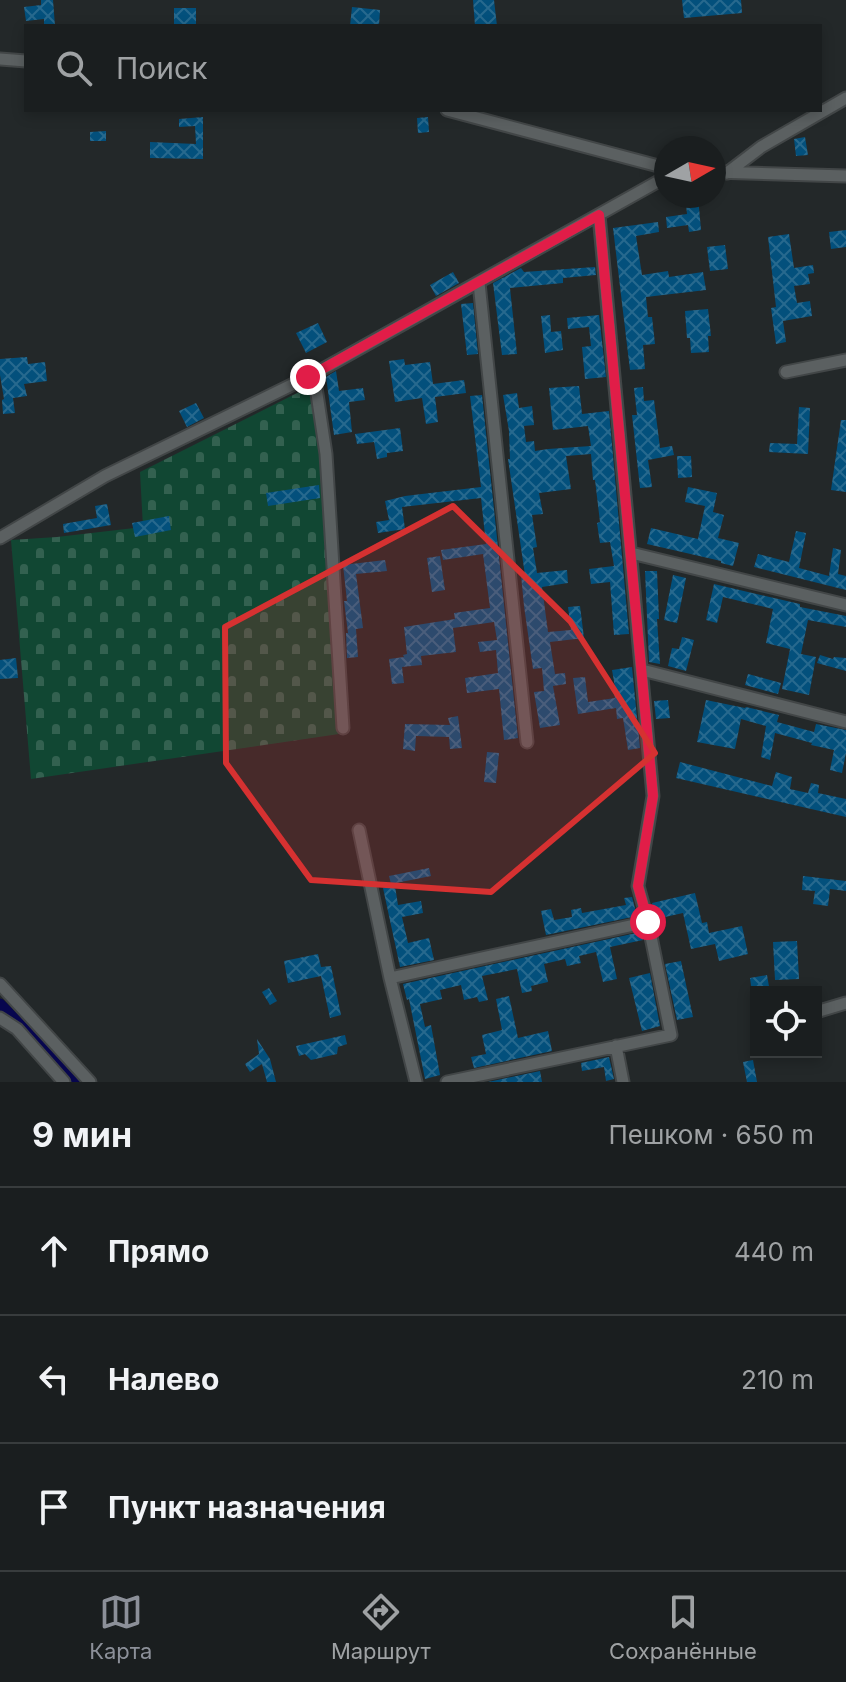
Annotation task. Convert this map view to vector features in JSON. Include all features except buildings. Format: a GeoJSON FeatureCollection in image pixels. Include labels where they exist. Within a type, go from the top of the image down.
{"type":"FeatureCollection","features":[{"type":"Feature","properties":{"kind":"street"},"geometry":{"type":"LineString","coordinates":[[0,59],[24,61]]}},
{"type":"Feature","properties":{"kind":"street"},"geometry":{"type":"LineString","coordinates":[[822,112],[846,98]]}},
{"type":"Feature","properties":{"kind":"street"},"geometry":{"type":"LineString","coordinates":[[455,112],[654,165]]}},
{"type":"Feature","properties":{"kind":"street"},"geometry":{"type":"LineString","coordinates":[[727,173],[761,147],[822,112]]}},
{"type":"Feature","properties":{"kind":"street"},"geometry":{"type":"LineString","coordinates":[[727,173],[846,176]]}},
{"type":"Feature","properties":{"kind":"street"},"geometry":{"type":"LineString","coordinates":[[0,538],[105,476],[314,374],[654,184]]}},
{"type":"Feature","properties":{"kind":"street"},"geometry":{"type":"LineString","coordinates":[[447,1082],[671,1035],[638,886],[653,796],[599,215]]}},
{"type":"Feature","properties":{"kind":"street"},"geometry":{"type":"LineString","coordinates":[[479,283],[527,742]]}},
{"type":"Feature","properties":{"kind":"street"},"geometry":{"type":"LineString","coordinates":[[786,372],[846,360]]}},
{"type":"Feature","properties":{"kind":"street"},"geometry":{"type":"LineString","coordinates":[[314,374],[326,454],[343,728]]}},
{"type":"Feature","properties":{"kind":"street"},"geometry":{"type":"LineString","coordinates":[[631,553],[846,605]]}},
{"type":"Feature","properties":{"kind":"street"},"geometry":{"type":"LineString","coordinates":[[642,670],[846,722]]}},
{"type":"Feature","properties":{"kind":"street"},"geometry":{"type":"LineString","coordinates":[[359,830],[390,978],[416,1082]]}},
{"type":"Feature","properties":{"kind":"street"},"geometry":{"type":"LineString","coordinates":[[390,978],[648,922]]}},
{"type":"Feature","properties":{"kind":"street"},"geometry":{"type":"LineString","coordinates":[[0,984],[90,1082]]}},
{"type":"Feature","properties":{"kind":"street"},"geometry":{"type":"LineString","coordinates":[[822,1010],[846,1003]]}},
{"type":"Feature","properties":{"kind":"street"},"geometry":{"type":"LineString","coordinates":[[0,1018],[17,1029],[64,1082]]}},
{"type":"Feature","properties":{"kind":"street"},"geometry":{"type":"LineString","coordinates":[[616,1046],[623,1082]]}},
{"type":"Feature","properties":{"kind":"highlighted area"},"geometry":{"type":"Polygon","coordinates":[[[453,506],[570,621],[655,753],[491,892],[311,880],[226,763],[225,627],[453,506]]]}},
{"type":"Feature","properties":{"kind":"green space"},"geometry":{"type":"Polygon","coordinates":[[[311,386],[319,448],[339,734],[31,779],[11,540],[143,527],[140,472],[311,386]]]}},
{"type":"Feature","properties":{"kind":"waterway"},"geometry":{"type":"LineString","coordinates":[[0,1004],[75,1082]]}},
{"type":"Feature","properties":{"kind":"route"},"geometry":{"type":"LineString","coordinates":[[308,377],[599,215],[653,796],[638,886],[648,922]]}}]}
